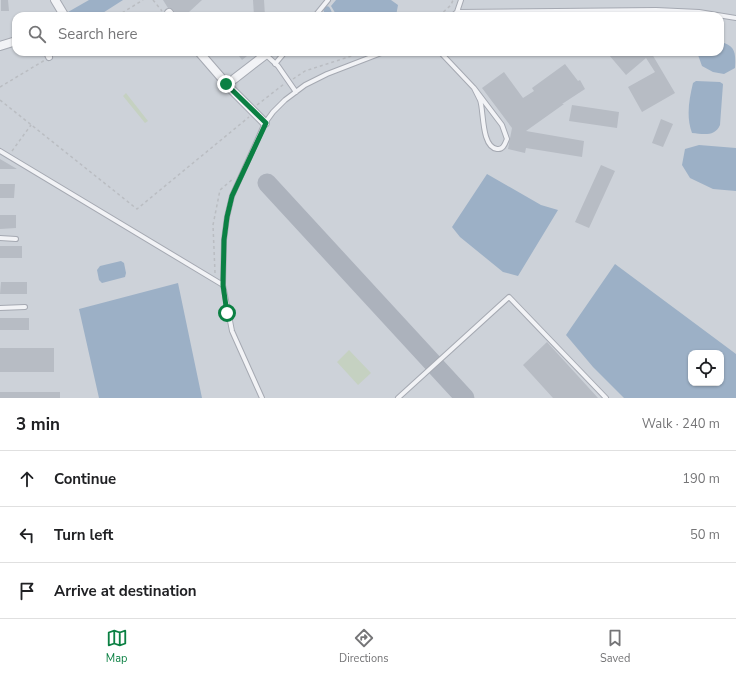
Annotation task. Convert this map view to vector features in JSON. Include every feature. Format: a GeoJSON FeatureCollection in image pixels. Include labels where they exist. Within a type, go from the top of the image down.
{"type":"FeatureCollection","features":[{"type":"Feature","properties":{"kind":"street"},"geometry":{"type":"LineString","coordinates":[[55,0],[63,12]]}},
{"type":"Feature","properties":{"kind":"street"},"geometry":{"type":"LineString","coordinates":[[0,46],[12,42]]}},
{"type":"Feature","properties":{"kind":"street"},"geometry":{"type":"LineString","coordinates":[[202,56],[231,89],[266,123]]}},
{"type":"Feature","properties":{"kind":"street"},"geometry":{"type":"LineString","coordinates":[[234,79],[261,56]]}},
{"type":"Feature","properties":{"kind":"lane"},"geometry":{"type":"LineString","coordinates":[[318,12],[328,0]]}},
{"type":"Feature","properties":{"kind":"lane"},"geometry":{"type":"LineString","coordinates":[[461,0],[457,12],[656,10],[699,12]]}},
{"type":"Feature","properties":{"kind":"lane"},"geometry":{"type":"LineString","coordinates":[[724,16],[736,18]]}},
{"type":"Feature","properties":{"kind":"lane"},"geometry":{"type":"LineString","coordinates":[[267,56],[275,64],[296,92]]}},
{"type":"Feature","properties":{"kind":"lane"},"geometry":{"type":"LineString","coordinates":[[275,64],[282,56]]}},
{"type":"Feature","properties":{"kind":"lane"},"geometry":{"type":"LineString","coordinates":[[262,398],[232,331],[223,285],[224,240],[232,196],[266,123],[273,112],[305,85],[327,74],[374,56]]}},
{"type":"Feature","properties":{"kind":"lane"},"geometry":{"type":"LineString","coordinates":[[444,56],[474,88],[502,125],[507,139],[504,146],[499,149],[491,146],[487,138],[483,125],[480,100],[474,88]]}},
{"type":"Feature","properties":{"kind":"lane"},"geometry":{"type":"LineString","coordinates":[[0,151],[223,285]]}},
{"type":"Feature","properties":{"kind":"lane"},"geometry":{"type":"LineString","coordinates":[[0,238],[16,239]]}},
{"type":"Feature","properties":{"kind":"lane"},"geometry":{"type":"LineString","coordinates":[[398,398],[509,297],[606,398]]}},
{"type":"Feature","properties":{"kind":"lane"},"geometry":{"type":"LineString","coordinates":[[0,308],[26,307]]}},
{"type":"Feature","properties":{"kind":"path"},"geometry":{"type":"LineString","coordinates":[[124,12],[143,0]]}},
{"type":"Feature","properties":{"kind":"path"},"geometry":{"type":"LineString","coordinates":[[153,0],[167,12]]}},
{"type":"Feature","properties":{"kind":"path"},"geometry":{"type":"LineString","coordinates":[[443,12],[451,5],[453,0]]}},
{"type":"Feature","properties":{"kind":"path"},"geometry":{"type":"LineString","coordinates":[[0,87],[45,56]]}},
{"type":"Feature","properties":{"kind":"path"},"geometry":{"type":"LineString","coordinates":[[257,109],[257,105],[283,84],[305,71],[352,56]]}},
{"type":"Feature","properties":{"kind":"path"},"geometry":{"type":"LineString","coordinates":[[0,100],[137,209],[252,115]]}},
{"type":"Feature","properties":{"kind":"path"},"geometry":{"type":"LineString","coordinates":[[8,156],[31,125]]}},
{"type":"Feature","properties":{"kind":"path"},"geometry":{"type":"LineString","coordinates":[[215,274],[213,225],[220,190],[238,174]]}},
{"type":"Feature","properties":{"kind":"shaded area"},"geometry":{"type":"Polygon","coordinates":[[[0,0],[736,0],[736,398],[0,398],[0,0]]]}},
{"type":"Feature","properties":{"kind":"green space"},"geometry":{"type":"Polygon","coordinates":[[[126,93],[148,121],[145,123],[123,96],[126,93]]]}},
{"type":"Feature","properties":{"kind":"green space"},"geometry":{"type":"Polygon","coordinates":[[[349,350],[371,373],[358,385],[337,362],[349,350]]]}},
{"type":"Feature","properties":{"kind":"water"},"geometry":{"type":"Polygon","coordinates":[[[89,0],[123,0],[104,12],[68,12],[89,0]]]}},
{"type":"Feature","properties":{"kind":"water"},"geometry":{"type":"Polygon","coordinates":[[[336,0],[391,0],[398,5],[397,12],[335,12],[331,6],[336,0]]]}},
{"type":"Feature","properties":{"kind":"water"},"geometry":{"type":"Polygon","coordinates":[[[724,43],[732,47],[734,50],[735,68],[724,74],[713,72],[702,66],[698,56],[724,56],[724,43]]]}},
{"type":"Feature","properties":{"kind":"water"},"geometry":{"type":"Polygon","coordinates":[[[696,81],[720,82],[723,84],[720,125],[718,129],[712,133],[692,133],[690,127],[689,102],[693,83],[696,81]]]}},
{"type":"Feature","properties":{"kind":"water"},"geometry":{"type":"Polygon","coordinates":[[[699,145],[736,148],[736,191],[713,189],[690,178],[682,165],[685,149],[699,145]]]}},
{"type":"Feature","properties":{"kind":"water"},"geometry":{"type":"Polygon","coordinates":[[[487,174],[541,205],[558,210],[518,276],[503,272],[460,237],[452,227],[487,174]]]}},
{"type":"Feature","properties":{"kind":"water"},"geometry":{"type":"Polygon","coordinates":[[[121,261],[124,263],[126,273],[125,277],[102,283],[99,280],[97,270],[100,266],[121,261]]]}},
{"type":"Feature","properties":{"kind":"water"},"geometry":{"type":"Polygon","coordinates":[[[615,264],[736,354],[736,398],[624,398],[593,367],[566,335],[615,264]]]}},
{"type":"Feature","properties":{"kind":"water"},"geometry":{"type":"Polygon","coordinates":[[[178,283],[202,398],[99,398],[79,309],[178,283]]]}},
{"type":"Feature","properties":{"kind":"building"},"geometry":{"type":"Polygon","coordinates":[[[1,0],[8,0],[9,11],[1,11],[1,0]]]}},
{"type":"Feature","properties":{"kind":"building"},"geometry":{"type":"Polygon","coordinates":[[[163,0],[202,0],[189,12],[174,12],[168,8],[163,0]]]}},
{"type":"Feature","properties":{"kind":"building"},"geometry":{"type":"Polygon","coordinates":[[[253,0],[264,0],[265,12],[254,12],[253,0]]]}},
{"type":"Feature","properties":{"kind":"building"},"geometry":{"type":"Polygon","coordinates":[[[239,56],[247,56],[242,60],[239,56]]]}},
{"type":"Feature","properties":{"kind":"building"},"geometry":{"type":"Polygon","coordinates":[[[610,56],[653,56],[675,93],[642,112],[628,87],[655,72],[646,58],[626,75],[610,56]]]}},
{"type":"Feature","properties":{"kind":"building"},"geometry":{"type":"Polygon","coordinates":[[[565,64],[578,81],[580,80],[585,89],[526,131],[584,141],[582,157],[526,148],[525,153],[508,149],[512,128],[482,88],[504,72],[523,98],[534,91],[532,88],[565,64]]]}},
{"type":"Feature","properties":{"kind":"building"},"geometry":{"type":"Polygon","coordinates":[[[572,105],[619,112],[617,128],[569,121],[572,105]]]}},
{"type":"Feature","properties":{"kind":"building"},"geometry":{"type":"Polygon","coordinates":[[[661,119],[673,124],[663,147],[652,143],[661,119]]]}},
{"type":"Feature","properties":{"kind":"building"},"geometry":{"type":"Polygon","coordinates":[[[0,159],[17,169],[0,169],[0,159]]]}},
{"type":"Feature","properties":{"kind":"building"},"geometry":{"type":"Polygon","coordinates":[[[601,165],[615,171],[589,228],[575,222],[601,165]]]}},
{"type":"Feature","properties":{"kind":"building"},"geometry":{"type":"Polygon","coordinates":[[[0,184],[15,184],[14,198],[0,198],[0,184]]]}},
{"type":"Feature","properties":{"kind":"building"},"geometry":{"type":"Polygon","coordinates":[[[0,215],[16,215],[16,228],[0,229],[0,215]]]}},
{"type":"Feature","properties":{"kind":"building"},"geometry":{"type":"Polygon","coordinates":[[[0,246],[22,246],[22,258],[0,258],[0,246]]]}},
{"type":"Feature","properties":{"kind":"building"},"geometry":{"type":"Polygon","coordinates":[[[1,282],[27,282],[27,294],[0,294],[1,282]]]}},
{"type":"Feature","properties":{"kind":"building"},"geometry":{"type":"Polygon","coordinates":[[[0,318],[29,318],[29,330],[0,330],[0,318]]]}},
{"type":"Feature","properties":{"kind":"building"},"geometry":{"type":"Polygon","coordinates":[[[547,342],[598,398],[553,398],[523,365],[547,342]]]}},
{"type":"Feature","properties":{"kind":"building"},"geometry":{"type":"Polygon","coordinates":[[[0,348],[54,348],[54,372],[0,372],[0,348]]]}},
{"type":"Feature","properties":{"kind":"building"},"geometry":{"type":"Polygon","coordinates":[[[0,392],[60,392],[60,398],[0,398],[0,392]]]}},
{"type":"Feature","properties":{"kind":"taxiway"},"geometry":{"type":"LineString","coordinates":[[267,183],[465,398]]}},
{"type":"Feature","properties":{"kind":"route"},"geometry":{"type":"LineString","coordinates":[[226,84],[266,123],[232,196],[227,217],[224,240],[223,285],[227,313]]}}]}
